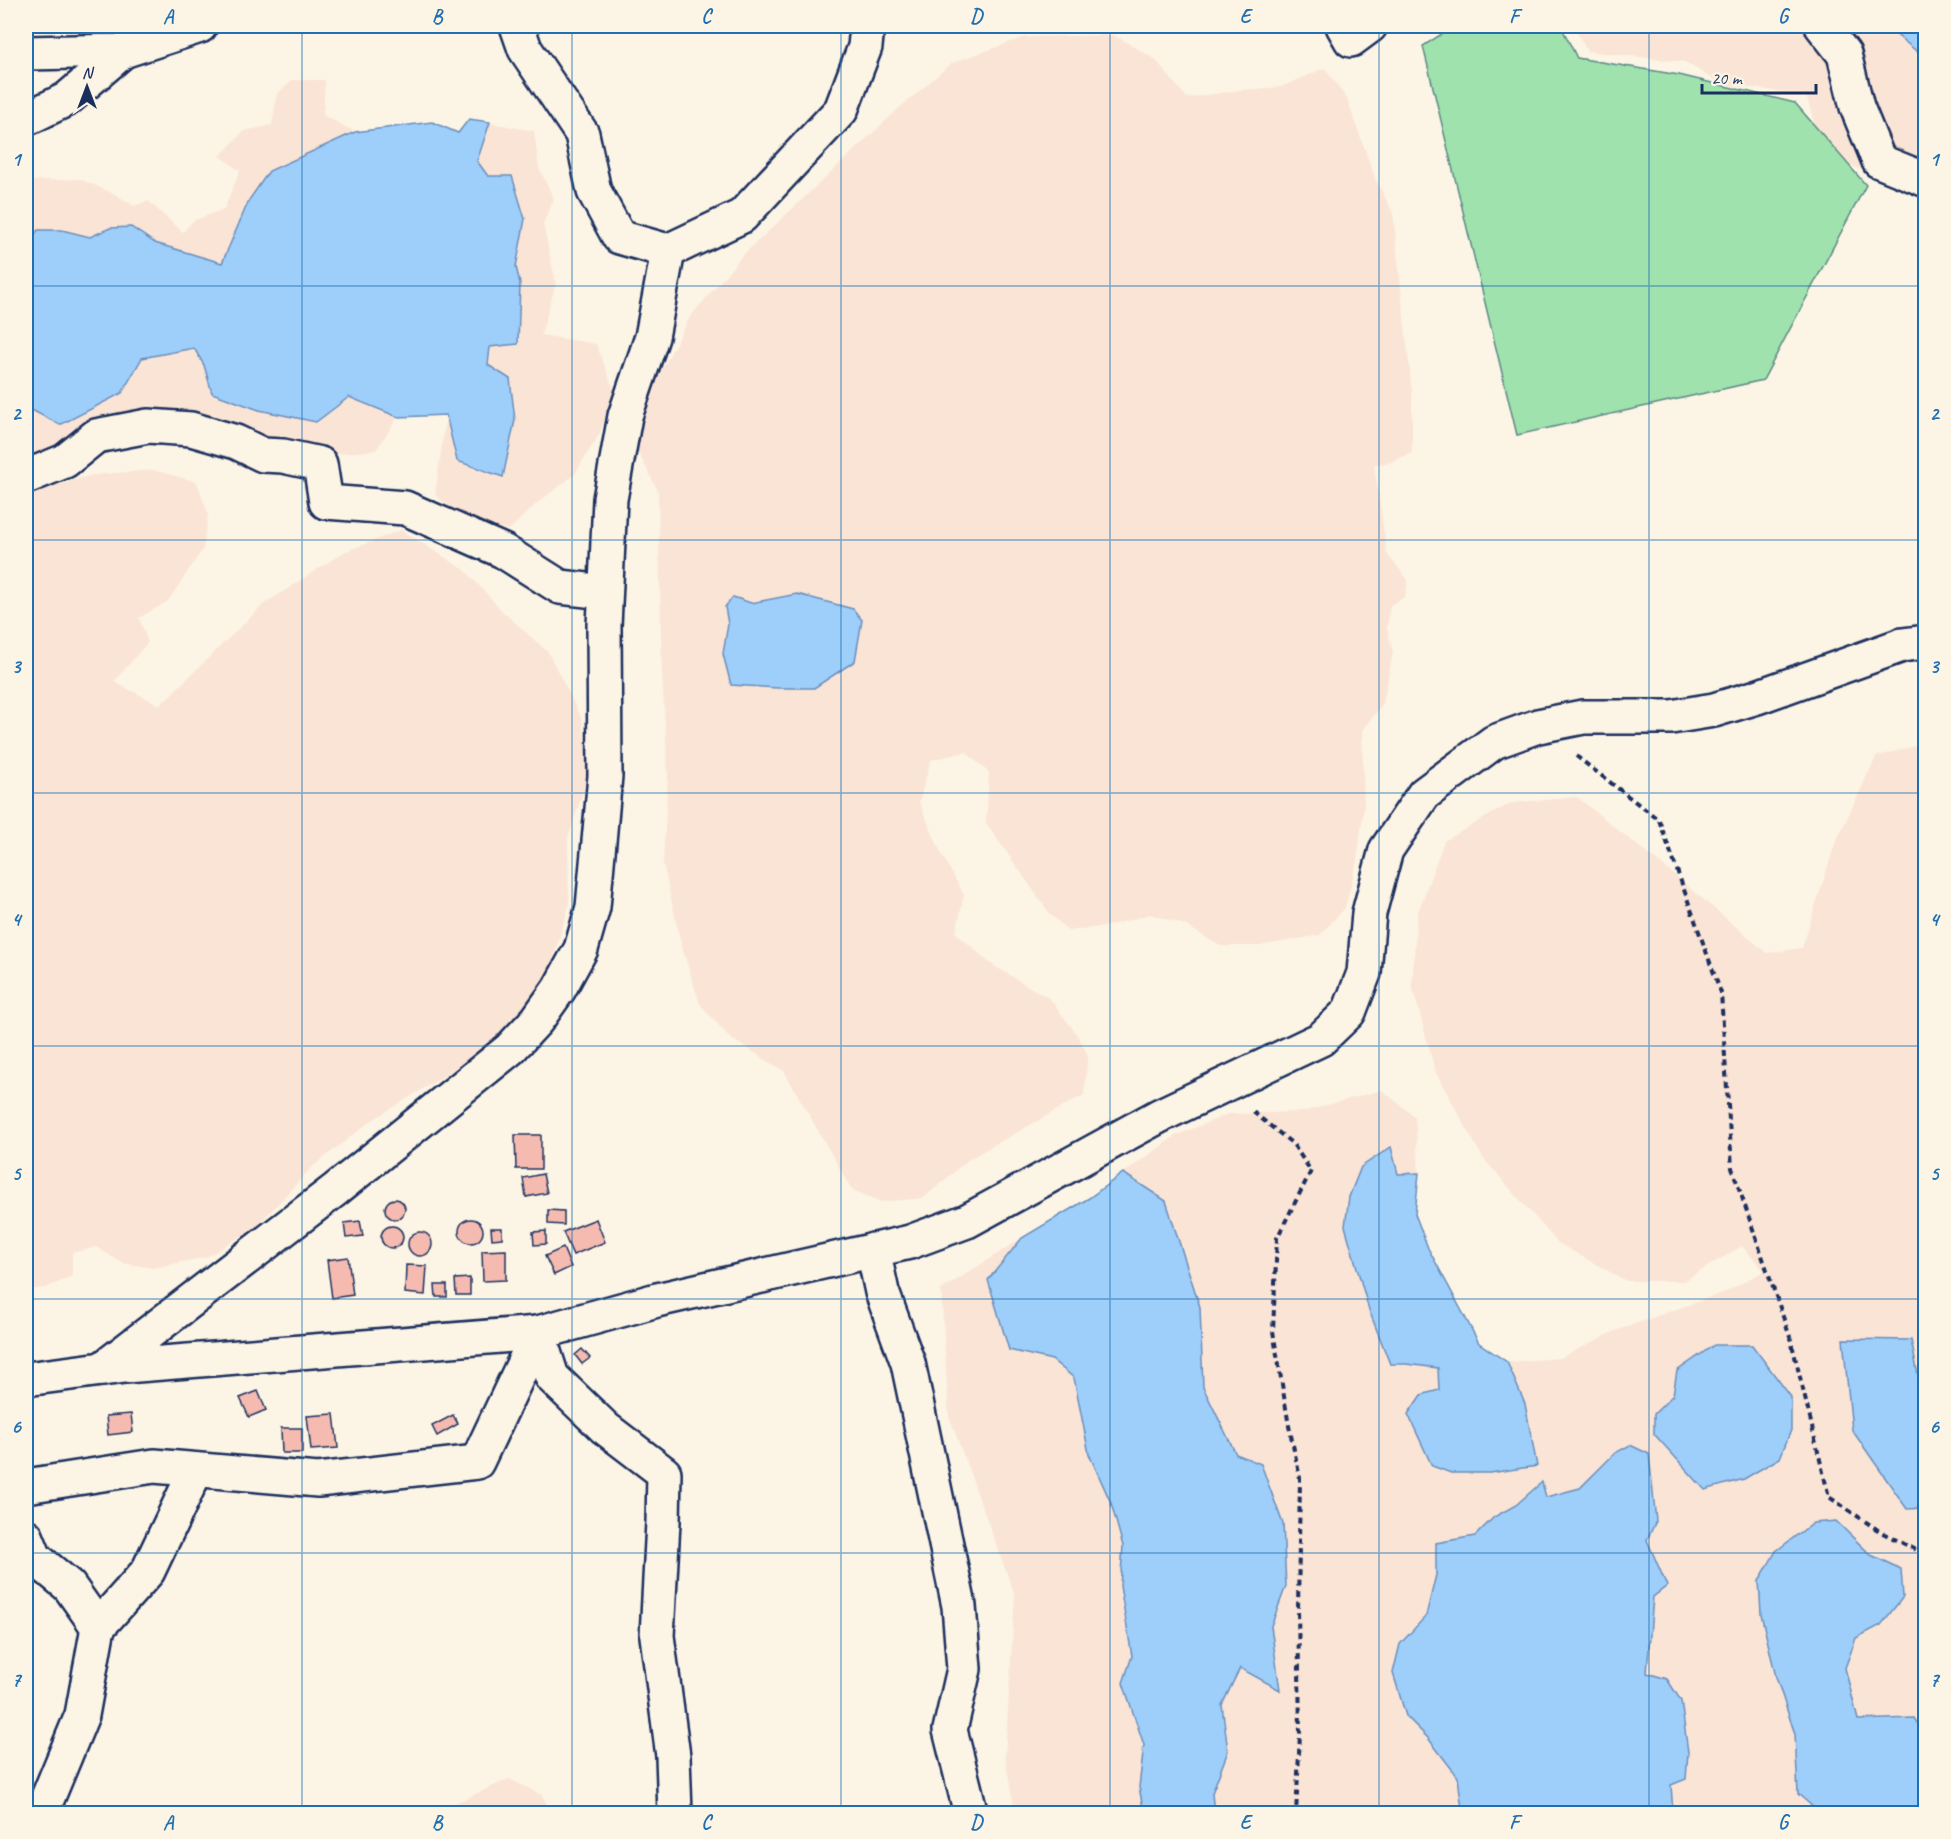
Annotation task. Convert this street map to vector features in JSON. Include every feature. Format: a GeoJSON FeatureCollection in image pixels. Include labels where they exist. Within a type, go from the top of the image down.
{"type":"FeatureCollection","features":[{"type":"Feature","properties":{"kind":"street"},"geometry":{"type":"LineString","coordinates":[[26,53],[123,51],[200,26]]}},
{"type":"Feature","properties":{"kind":"street"},"geometry":{"type":"LineString","coordinates":[[517,26],[525,49],[582,134],[594,191],[619,237],[668,251],[742,216],[841,110],[865,47],[867,26]]}},
{"type":"Feature","properties":{"kind":"street"},"geometry":{"type":"LineString","coordinates":[[1343,26],[1351,40],[1370,26]]}},
{"type":"Feature","properties":{"kind":"street"},"geometry":{"type":"LineString","coordinates":[[1822,26],[1844,54],[1857,107],[1879,161],[1926,180]]}},
{"type":"Feature","properties":{"kind":"street"},"geometry":{"type":"LineString","coordinates":[[26,119],[67,99],[123,51]]}},
{"type":"Feature","properties":{"kind":"street"},"geometry":{"type":"LineString","coordinates":[[101,1369],[335,1190],[510,1049],[537,1020],[559,989],[581,949],[593,907],[605,776],[604,626],[610,499],[625,416],[652,337],[668,251]]}},
{"type":"Feature","properties":{"kind":"street"},"geometry":{"type":"LineString","coordinates":[[26,477],[65,461],[96,436],[148,426],[191,429],[236,442],[263,455],[283,456],[320,464],[326,502],[405,508],[503,551],[560,587],[606,592]]}},
{"type":"Feature","properties":{"kind":"street"},"geometry":{"type":"LineString","coordinates":[[26,1378],[101,1369],[538,1333],[657,1300],[910,1242],[967,1221],[1159,1116],[1321,1039],[1349,1012],[1364,973],[1369,913],[1386,850],[1424,794],[1494,742],[1538,726],[1583,717],[1671,717],[1714,710],[1902,645],[1926,642]]}},
{"type":"Feature","properties":{"kind":"street"},"geometry":{"type":"LineString","coordinates":[[873,1250],[882,1292],[908,1363],[959,1606],[964,1669],[950,1730],[971,1814]]}},
{"type":"Feature","properties":{"kind":"street"},"geometry":{"type":"LineString","coordinates":[[26,1486],[154,1466],[318,1480],[477,1462],[538,1333]]}},
{"type":"Feature","properties":{"kind":"street"},"geometry":{"type":"LineString","coordinates":[[538,1333],[552,1377],[605,1428],[664,1473],[657,1636],[673,1756],[675,1814]]}},
{"type":"Feature","properties":{"kind":"street"},"geometry":{"type":"LineString","coordinates":[[41,1814],[82,1715],[98,1628],[148,1570],[196,1470]]}},
{"type":"Feature","properties":{"kind":"street"},"geometry":{"type":"LineString","coordinates":[[29,1551],[69,1586],[98,1628]]}},
{"type":"Feature","properties":{"kind":"path"},"geometry":{"type":"LineString","coordinates":[[1538,726],[1659,820],[1721,993],[1732,1168],[1791,1340],[1829,1497],[1881,1532],[1926,1555]]}},
{"type":"Feature","properties":{"kind":"path"},"geometry":{"type":"LineString","coordinates":[[1251,1111],[1293,1144],[1311,1171],[1277,1238],[1273,1331],[1300,1478],[1298,1671],[1300,1732],[1296,1814]]}},
{"type":"Feature","properties":{"kind":"shaded area"},"geometry":{"type":"Polygon","coordinates":[[[1574,26],[1925,26],[1925,168],[1870,174],[1823,153],[1806,95],[1721,84],[1685,62],[1587,51],[1574,26]]]}},
{"type":"Feature","properties":{"kind":"shaded area"},"geometry":{"type":"Polygon","coordinates":[[[1114,35],[1155,59],[1187,98],[1281,87],[1325,68],[1347,99],[1375,178],[1393,213],[1412,392],[1412,453],[1388,463],[1374,464],[1387,554],[1408,580],[1405,597],[1390,605],[1387,628],[1393,652],[1383,704],[1362,730],[1364,807],[1357,861],[1345,908],[1320,935],[1260,946],[1220,946],[1185,925],[1150,914],[1108,926],[1068,931],[1050,914],[986,823],[989,773],[966,752],[931,760],[919,802],[942,855],[964,895],[956,933],[991,964],[1050,999],[1076,1033],[1088,1055],[1084,1095],[969,1159],[924,1198],[881,1202],[852,1190],[784,1071],[730,1038],[700,1004],[682,948],[663,863],[668,773],[662,676],[658,491],[637,450],[648,395],[690,317],[742,256],[896,111],[952,63],[1025,37],[1114,35]]]}},
{"type":"Feature","properties":{"kind":"shaded area"},"geometry":{"type":"Polygon","coordinates":[[[293,80],[325,80],[323,115],[355,132],[432,122],[458,133],[469,119],[534,131],[539,168],[554,199],[543,224],[556,283],[541,335],[596,344],[614,390],[599,435],[574,475],[536,504],[509,530],[465,520],[435,495],[446,415],[398,417],[376,450],[317,456],[274,442],[234,423],[190,415],[26,460],[26,181],[80,179],[115,194],[134,206],[148,201],[183,232],[193,221],[224,209],[240,171],[220,156],[244,131],[272,125],[277,94],[293,80]]]}},
{"type":"Feature","properties":{"kind":"shaded area"},"geometry":{"type":"Polygon","coordinates":[[[153,470],[197,482],[208,514],[203,549],[168,601],[139,618],[148,642],[114,682],[160,705],[264,604],[344,552],[401,530],[465,570],[504,613],[548,652],[582,719],[589,773],[568,838],[569,905],[548,976],[511,1029],[442,1077],[371,1121],[312,1167],[257,1226],[207,1257],[153,1268],[122,1263],[96,1247],[72,1253],[72,1276],[46,1288],[26,1290],[26,502],[41,490],[92,475],[153,470]]]}},
{"type":"Feature","properties":{"kind":"shaded area"},"geometry":{"type":"Polygon","coordinates":[[[1925,743],[1925,1813],[1015,1813],[1005,1757],[1015,1596],[949,1416],[941,1290],[1089,1198],[1175,1136],[1228,1114],[1302,1112],[1382,1090],[1415,1117],[1419,1173],[1415,1214],[1428,1248],[1479,1343],[1507,1362],[1560,1358],[1615,1331],[1725,1292],[1764,1271],[1742,1246],[1684,1281],[1626,1281],[1558,1243],[1483,1158],[1436,1073],[1412,986],[1417,915],[1444,841],[1511,803],[1577,797],[1767,953],[1802,948],[1835,844],[1876,757],[1925,743]]]}},
{"type":"Feature","properties":{"kind":"shaded area"},"geometry":{"type":"Polygon","coordinates":[[[509,1779],[542,1795],[552,1813],[445,1813],[449,1806],[509,1779]]]}},
{"type":"Feature","properties":{"kind":"green space"},"geometry":{"type":"Polygon","coordinates":[[[1454,26],[1561,26],[1577,58],[1679,75],[1795,103],[1866,185],[1763,380],[1517,435],[1423,46],[1454,26]]]}},
{"type":"Feature","properties":{"kind":"water"},"geometry":{"type":"Polygon","coordinates":[[[1891,26],[1925,26],[1925,58],[1893,32],[1891,26]]]}},
{"type":"Feature","properties":{"kind":"water"},"geometry":{"type":"Polygon","coordinates":[[[469,119],[490,122],[477,161],[488,176],[512,176],[525,219],[516,267],[520,283],[518,344],[490,347],[488,365],[510,379],[515,420],[503,477],[457,461],[446,415],[398,417],[349,397],[316,422],[259,410],[212,393],[204,365],[194,348],[142,358],[122,393],[60,425],[26,407],[26,245],[38,230],[62,230],[90,237],[110,228],[131,227],[155,243],[222,263],[249,200],[269,171],[355,132],[432,122],[458,133],[469,119]]]}},
{"type":"Feature","properties":{"kind":"water"},"geometry":{"type":"Polygon","coordinates":[[[797,594],[853,609],[862,620],[855,661],[814,688],[731,685],[723,654],[728,624],[725,607],[733,597],[751,603],[797,594]]]}},
{"type":"Feature","properties":{"kind":"water"},"geometry":{"type":"Polygon","coordinates":[[[1391,1147],[1398,1174],[1419,1173],[1415,1214],[1428,1248],[1479,1343],[1507,1362],[1525,1404],[1537,1466],[1490,1473],[1451,1473],[1432,1466],[1408,1414],[1421,1395],[1439,1390],[1438,1368],[1390,1364],[1369,1310],[1345,1226],[1349,1197],[1361,1167],[1391,1147]]]}},
{"type":"Feature","properties":{"kind":"water"},"geometry":{"type":"Polygon","coordinates":[[[1123,1173],[1166,1201],[1200,1307],[1203,1387],[1236,1454],[1261,1464],[1283,1524],[1286,1586],[1271,1626],[1280,1690],[1240,1668],[1222,1705],[1228,1751],[1212,1793],[1214,1813],[1144,1813],[1139,1787],[1144,1745],[1123,1683],[1132,1656],[1120,1586],[1123,1546],[1111,1503],[1089,1454],[1074,1378],[1052,1360],[1009,1350],[988,1280],[1022,1238],[1089,1198],[1123,1173]]]}},
{"type":"Feature","properties":{"kind":"water"},"geometry":{"type":"Polygon","coordinates":[[[1843,1339],[1911,1340],[1925,1409],[1925,1508],[1907,1509],[1852,1430],[1843,1339]]]}},
{"type":"Feature","properties":{"kind":"water"},"geometry":{"type":"Polygon","coordinates":[[[1714,1345],[1752,1345],[1791,1397],[1791,1430],[1780,1458],[1744,1479],[1705,1490],[1654,1434],[1654,1414],[1673,1395],[1677,1371],[1714,1345]]]}},
{"type":"Feature","properties":{"kind":"water"},"geometry":{"type":"Polygon","coordinates":[[[1630,1445],[1649,1454],[1656,1521],[1647,1540],[1667,1586],[1653,1597],[1647,1673],[1667,1679],[1681,1701],[1688,1752],[1686,1779],[1671,1785],[1673,1813],[1470,1814],[1462,1810],[1458,1777],[1428,1738],[1406,1716],[1393,1673],[1400,1644],[1426,1616],[1436,1575],[1436,1543],[1475,1536],[1494,1517],[1516,1505],[1542,1482],[1546,1497],[1580,1488],[1615,1453],[1630,1445]]]}},
{"type":"Feature","properties":{"kind":"water"},"geometry":{"type":"Polygon","coordinates":[[[1836,1521],[1871,1555],[1901,1569],[1903,1597],[1881,1625],[1856,1638],[1845,1668],[1858,1720],[1914,1718],[1925,1735],[1925,1813],[1820,1813],[1798,1794],[1795,1734],[1776,1677],[1761,1614],[1759,1581],[1776,1551],[1813,1523],[1836,1521]]]}},
{"type":"Feature","properties":{"kind":"building"},"geometry":{"type":"Polygon","coordinates":[[[515,1135],[541,1135],[541,1169],[516,1169],[515,1135]]]}},
{"type":"Feature","properties":{"kind":"building"},"geometry":{"type":"Polygon","coordinates":[[[543,1174],[547,1193],[526,1197],[523,1178],[543,1174]]]}},
{"type":"Feature","properties":{"kind":"building"},"geometry":{"type":"Polygon","coordinates":[[[391,1199],[399,1199],[405,1205],[405,1213],[399,1219],[391,1219],[385,1213],[385,1205],[391,1199]]]}},
{"type":"Feature","properties":{"kind":"building"},"geometry":{"type":"Polygon","coordinates":[[[548,1210],[564,1211],[564,1225],[548,1224],[548,1210]]]}},
{"type":"Feature","properties":{"kind":"building"},"geometry":{"type":"Polygon","coordinates":[[[471,1219],[479,1223],[483,1231],[479,1239],[471,1243],[463,1239],[459,1231],[463,1223],[471,1219]]]}},
{"type":"Feature","properties":{"kind":"building"},"geometry":{"type":"Polygon","coordinates":[[[596,1219],[605,1242],[573,1255],[563,1232],[596,1219]]]}},
{"type":"Feature","properties":{"kind":"building"},"geometry":{"type":"Polygon","coordinates":[[[360,1221],[363,1236],[346,1238],[344,1223],[360,1221]]]}},
{"type":"Feature","properties":{"kind":"building"},"geometry":{"type":"Polygon","coordinates":[[[388,1226],[396,1226],[403,1233],[403,1241],[396,1248],[388,1248],[381,1241],[381,1233],[388,1226]]]}},
{"type":"Feature","properties":{"kind":"building"},"geometry":{"type":"Polygon","coordinates":[[[491,1228],[502,1228],[502,1238],[492,1239],[491,1228]]]}},
{"type":"Feature","properties":{"kind":"building"},"geometry":{"type":"Polygon","coordinates":[[[546,1231],[546,1244],[534,1245],[533,1232],[546,1231]]]}},
{"type":"Feature","properties":{"kind":"building"},"geometry":{"type":"Polygon","coordinates":[[[420,1232],[429,1235],[432,1244],[429,1253],[420,1256],[411,1253],[408,1244],[411,1235],[420,1232]]]}},
{"type":"Feature","properties":{"kind":"building"},"geometry":{"type":"Polygon","coordinates":[[[563,1248],[571,1267],[554,1275],[545,1256],[563,1248]]]}},
{"type":"Feature","properties":{"kind":"building"},"geometry":{"type":"Polygon","coordinates":[[[506,1250],[506,1280],[483,1281],[482,1251],[506,1250]]]}},
{"type":"Feature","properties":{"kind":"building"},"geometry":{"type":"Polygon","coordinates":[[[348,1257],[353,1295],[332,1298],[327,1260],[348,1257]]]}},
{"type":"Feature","properties":{"kind":"building"},"geometry":{"type":"Polygon","coordinates":[[[406,1265],[427,1266],[425,1295],[405,1293],[406,1265]]]}},
{"type":"Feature","properties":{"kind":"building"},"geometry":{"type":"Polygon","coordinates":[[[470,1278],[470,1295],[456,1295],[455,1279],[470,1278]]]}},
{"type":"Feature","properties":{"kind":"building"},"geometry":{"type":"Polygon","coordinates":[[[435,1285],[447,1285],[447,1297],[436,1297],[435,1285]]]}},
{"type":"Feature","properties":{"kind":"building"},"geometry":{"type":"Polygon","coordinates":[[[582,1349],[590,1358],[582,1364],[575,1355],[582,1349]]]}},
{"type":"Feature","properties":{"kind":"building"},"geometry":{"type":"Polygon","coordinates":[[[258,1391],[266,1410],[249,1417],[240,1398],[258,1391]]]}},
{"type":"Feature","properties":{"kind":"building"},"geometry":{"type":"Polygon","coordinates":[[[131,1414],[133,1432],[108,1435],[106,1416],[131,1414]]]}},
{"type":"Feature","properties":{"kind":"building"},"geometry":{"type":"Polygon","coordinates":[[[334,1414],[338,1448],[311,1450],[307,1416],[334,1414]]]}},
{"type":"Feature","properties":{"kind":"building"},"geometry":{"type":"Polygon","coordinates":[[[453,1415],[458,1424],[437,1436],[432,1426],[453,1415]]]}},
{"type":"Feature","properties":{"kind":"building"},"geometry":{"type":"Polygon","coordinates":[[[281,1428],[302,1428],[302,1453],[282,1453],[281,1428]]]}}]}
